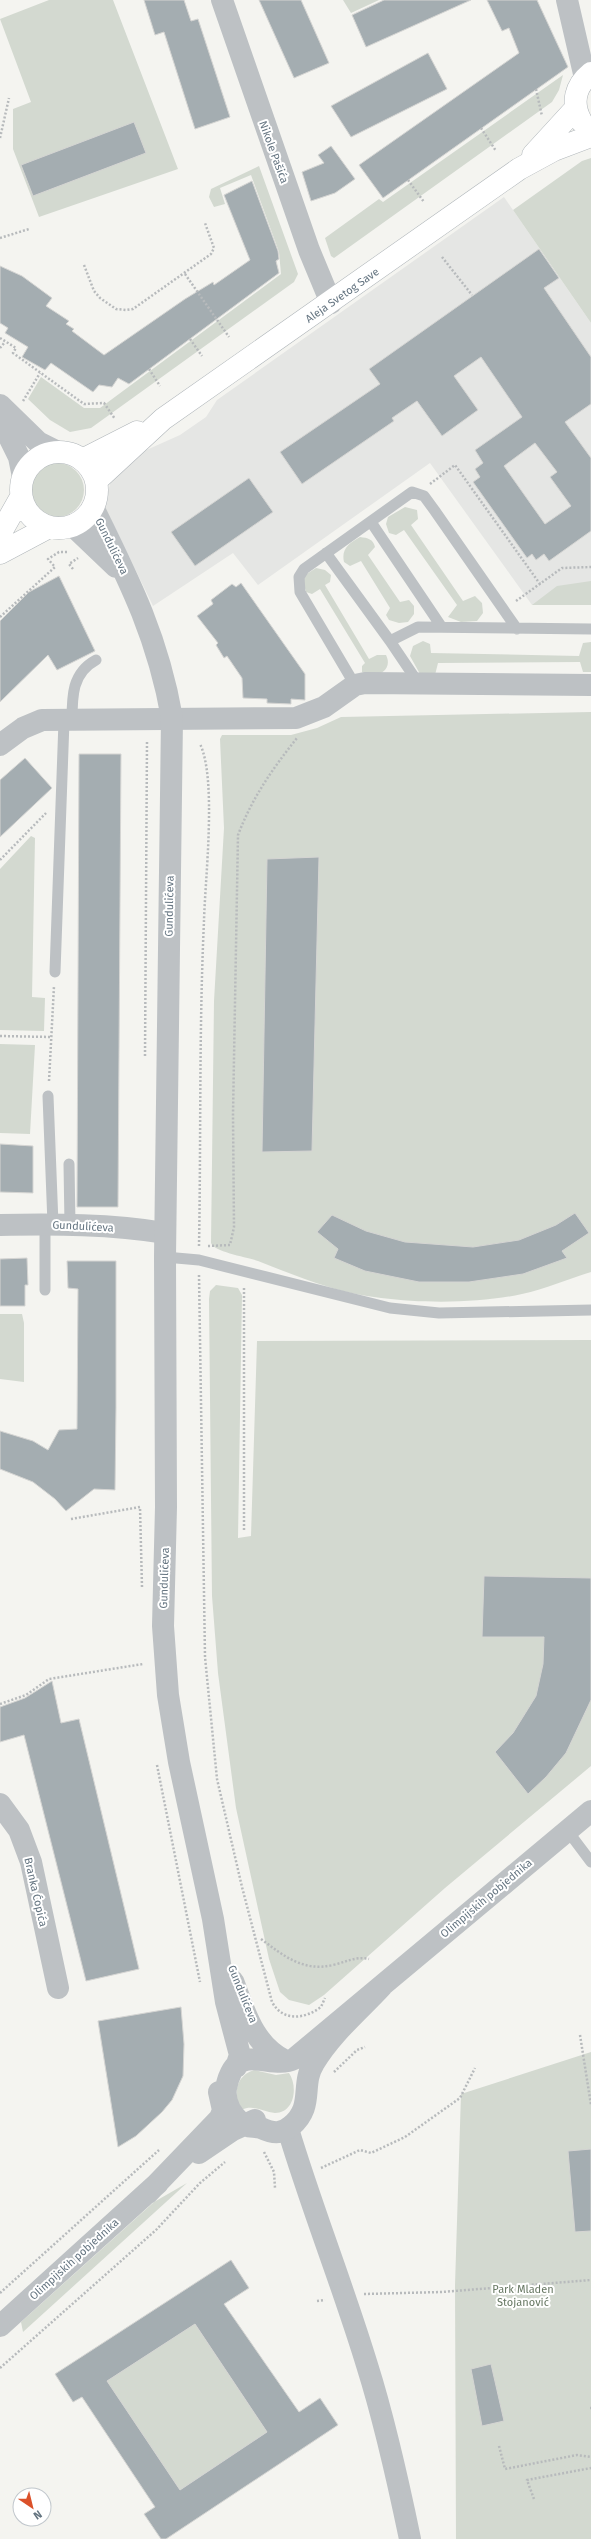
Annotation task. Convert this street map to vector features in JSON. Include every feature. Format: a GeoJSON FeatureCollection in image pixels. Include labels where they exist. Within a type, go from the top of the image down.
{"type":"FeatureCollection","features":[{"type":"Feature","properties":{"kind":"main road"},"geometry":{"type":"LineString","coordinates":[[588,76],[577,92],[576,108],[582,122],[591,131]]}},
{"type":"Feature","properties":{"kind":"main road","name":"Aleja Svetog Save"},"geometry":{"type":"LineString","coordinates":[[519,169],[576,108]]}},
{"type":"Feature","properties":{"kind":"main road","name":"Aleja Svetog Save"},"geometry":{"type":"LineString","coordinates":[[82,460],[163,419],[331,303],[519,169],[554,150],[591,136]]}},
{"type":"Feature","properties":{"kind":"main road","name":"Aleja Svetog Save"},"geometry":{"type":"LineString","coordinates":[[96,482],[163,419]]}},
{"type":"Feature","properties":{"kind":"main road"},"geometry":{"type":"LineString","coordinates":[[0,534],[34,460],[47,454],[58,452],[75,455],[90,468],[96,482],[97,490],[93,507],[84,518],[54,536],[0,553]]}},
{"type":"Feature","properties":{"kind":"main road"},"geometry":{"type":"LineString","coordinates":[[22,487],[31,517],[54,536]]}},
{"type":"Feature","properties":{"kind":"street","name":"Nikole Pašića"},"geometry":{"type":"LineString","coordinates":[[222,0],[307,243],[331,303]]}},
{"type":"Feature","properties":{"kind":"street"},"geometry":{"type":"LineString","coordinates":[[568,0],[591,40]]}},
{"type":"Feature","properties":{"kind":"street"},"geometry":{"type":"LineString","coordinates":[[568,0],[588,76]]}},
{"type":"Feature","properties":{"kind":"street"},"geometry":{"type":"LineString","coordinates":[[0,405],[38,442],[58,452]]}},
{"type":"Feature","properties":{"kind":"street"},"geometry":{"type":"LineString","coordinates":[[0,419],[19,457],[22,487]]}},
{"type":"Feature","properties":{"kind":"street","name":"Gundulićeva"},"geometry":{"type":"LineString","coordinates":[[93,507],[132,586],[152,634],[166,686],[172,718],[165,1233],[166,1507],[164,1633],[168,1695],[179,1762],[213,1919],[220,1992],[236,2061]]}},
{"type":"Feature","properties":{"kind":"street","name":"Gundulićeva"},"geometry":{"type":"LineString","coordinates":[[72,526],[107,556],[132,586]]}},
{"type":"Feature","properties":{"kind":"street"},"geometry":{"type":"LineString","coordinates":[[0,745],[32,723],[42,720],[68,721],[172,718],[296,718],[324,707],[355,685],[381,683],[591,685]]}},
{"type":"Feature","properties":{"kind":"street","name":"Gundulićeva"},"geometry":{"type":"LineString","coordinates":[[0,1225],[56,1224],[165,1233]]}},
{"type":"Feature","properties":{"kind":"street","name":"Branka Ćopića"},"geometry":{"type":"LineString","coordinates":[[0,1804],[19,1830],[31,1862],[58,1988]]}},
{"type":"Feature","properties":{"kind":"street","name":"Olimpijskih pobjednika"},"geometry":{"type":"LineString","coordinates":[[304,2080],[283,2056],[382,1986],[591,1811]]}},
{"type":"Feature","properties":{"kind":"street","name":"Gundulićeva"},"geometry":{"type":"LineString","coordinates":[[213,1919],[259,2031],[264,2038],[283,2056]]}},
{"type":"Feature","properties":{"kind":"street","name":"Olimpijskih pobjednika"},"geometry":{"type":"LineString","coordinates":[[0,2326],[148,2193],[220,2118],[256,2120],[276,2125],[282,2124],[291,2118],[299,2108],[303,2096],[304,2080],[321,2053],[382,1986]]}},
{"type":"Feature","properties":{"kind":"street"},"geometry":{"type":"LineString","coordinates":[[283,2056],[253,2050],[236,2061],[226,2068],[220,2082],[220,2097],[236,2118],[275,2137],[302,2178],[367,2364],[387,2434],[410,2539]]}},
{"type":"Feature","properties":{"kind":"street"},"geometry":{"type":"LineString","coordinates":[[275,2137],[301,2116],[306,2107],[308,2093],[304,2080]]}},
{"type":"Feature","properties":{"kind":"street","name":"Olimpijskih pobjednika"},"geometry":{"type":"LineString","coordinates":[[275,2137],[299,2108]]}},
{"type":"Feature","properties":{"kind":"street","name":"Olimpijskih pobjednika"},"geometry":{"type":"LineString","coordinates":[[148,2193],[226,2140],[236,2118]]}},
{"type":"Feature","properties":{"kind":"street"},"geometry":{"type":"LineString","coordinates":[[275,2137],[348,2344],[369,2416],[397,2539]]}},
{"type":"Feature","properties":{"kind":"lane"},"geometry":{"type":"LineString","coordinates":[[355,685],[304,599],[298,584],[304,569],[412,492],[418,493],[435,511],[517,629]]}},
{"type":"Feature","properties":{"kind":"lane"},"geometry":{"type":"LineString","coordinates":[[371,522],[441,626]]}},
{"type":"Feature","properties":{"kind":"lane"},"geometry":{"type":"LineString","coordinates":[[326,553],[390,641],[419,684]]}},
{"type":"Feature","properties":{"kind":"lane"},"geometry":{"type":"LineString","coordinates":[[390,641],[418,626],[517,629],[591,629]]}},
{"type":"Feature","properties":{"kind":"lane"},"geometry":{"type":"LineString","coordinates":[[55,972],[62,796],[68,721],[76,681],[80,672],[96,660]]}},
{"type":"Feature","properties":{"kind":"lane"},"geometry":{"type":"LineString","coordinates":[[48,1096],[56,1224]]}},
{"type":"Feature","properties":{"kind":"lane"},"geometry":{"type":"LineString","coordinates":[[45,1290],[56,1224],[69,1164]]}},
{"type":"Feature","properties":{"kind":"lane"},"geometry":{"type":"LineString","coordinates":[[165,1258],[199,1260],[390,1308],[439,1313],[591,1310]]}},
{"type":"Feature","properties":{"kind":"lane"},"geometry":{"type":"LineString","coordinates":[[567,1830],[591,1862]]}},
{"type":"Feature","properties":{"kind":"path"},"geometry":{"type":"LineString","coordinates":[[536,89],[543,118]]}},
{"type":"Feature","properties":{"kind":"path"},"geometry":{"type":"LineString","coordinates":[[0,138],[9,98]]}},
{"type":"Feature","properties":{"kind":"path"},"geometry":{"type":"LineString","coordinates":[[480,128],[496,151]]}},
{"type":"Feature","properties":{"kind":"path"},"geometry":{"type":"LineString","coordinates":[[408,180],[424,202]]}},
{"type":"Feature","properties":{"kind":"path"},"geometry":{"type":"LineString","coordinates":[[84,265],[94,291],[100,298],[116,309],[133,309],[203,261],[214,248],[206,223]]}},
{"type":"Feature","properties":{"kind":"path"},"geometry":{"type":"LineString","coordinates":[[0,238],[29,229]]}},
{"type":"Feature","properties":{"kind":"path"},"geometry":{"type":"LineString","coordinates":[[442,257],[472,296]]}},
{"type":"Feature","properties":{"kind":"path"},"geometry":{"type":"LineString","coordinates":[[185,274],[229,337]]}},
{"type":"Feature","properties":{"kind":"path"},"geometry":{"type":"LineString","coordinates":[[0,338],[16,348],[13,353],[84,404],[104,403],[115,419]]}},
{"type":"Feature","properties":{"kind":"path"},"geometry":{"type":"LineString","coordinates":[[190,339],[202,356]]}},
{"type":"Feature","properties":{"kind":"path"},"geometry":{"type":"LineString","coordinates":[[0,348],[5,342]]}},
{"type":"Feature","properties":{"kind":"path"},"geometry":{"type":"LineString","coordinates":[[149,369],[160,386]]}},
{"type":"Feature","properties":{"kind":"path"},"geometry":{"type":"LineString","coordinates":[[23,401],[40,373]]}},
{"type":"Feature","properties":{"kind":"path"},"geometry":{"type":"LineString","coordinates":[[418,493],[455,465],[540,584]]}},
{"type":"Feature","properties":{"kind":"path"},"geometry":{"type":"LineString","coordinates":[[54,536],[59,552]]}},
{"type":"Feature","properties":{"kind":"path"},"geometry":{"type":"LineString","coordinates":[[0,617],[55,567],[48,558],[59,552],[72,552]]}},
{"type":"Feature","properties":{"kind":"path"},"geometry":{"type":"LineString","coordinates":[[73,569],[70,564],[80,557],[76,554]]}},
{"type":"Feature","properties":{"kind":"path"},"geometry":{"type":"LineString","coordinates":[[503,610],[562,568],[591,567]]}},
{"type":"Feature","properties":{"kind":"path"},"geometry":{"type":"LineString","coordinates":[[204,1246],[230,1245],[234,1227],[233,1115],[238,835],[249,807],[275,766],[298,737]]}},
{"type":"Feature","properties":{"kind":"path"},"geometry":{"type":"LineString","coordinates":[[200,744],[206,756],[208,816],[204,922],[199,1260],[202,1426],[202,1548],[205,1657],[217,1779],[242,1887],[272,2002],[284,2015],[299,2017],[321,2008],[325,1998]]}},
{"type":"Feature","properties":{"kind":"path"},"geometry":{"type":"LineString","coordinates":[[0,860],[62,796]]}},
{"type":"Feature","properties":{"kind":"path"},"geometry":{"type":"LineString","coordinates":[[48,1096],[50,1037],[55,972]]}},
{"type":"Feature","properties":{"kind":"path"},"geometry":{"type":"LineString","coordinates":[[0,1036],[50,1037]]}},
{"type":"Feature","properties":{"kind":"path"},"geometry":{"type":"LineString","coordinates":[[244,1272],[244,1530]]}},
{"type":"Feature","properties":{"kind":"path"},"geometry":{"type":"LineString","coordinates":[[72,1519],[140,1507]]}},
{"type":"Feature","properties":{"kind":"path"},"geometry":{"type":"LineString","coordinates":[[0,1704],[26,1695],[49,1679],[144,1664]]}},
{"type":"Feature","properties":{"kind":"path"},"geometry":{"type":"LineString","coordinates":[[261,1939],[299,1965],[317,1968],[361,1957],[369,1959]]}},
{"type":"Feature","properties":{"kind":"path"},"geometry":{"type":"LineString","coordinates":[[580,2035],[591,2105]]}},
{"type":"Feature","properties":{"kind":"path"},"geometry":{"type":"LineString","coordinates":[[357,2050],[365,2047]]}},
{"type":"Feature","properties":{"kind":"path"},"geometry":{"type":"LineString","coordinates":[[316,2171],[360,2150],[371,2153],[405,2137],[460,2098],[475,2068]]}},
{"type":"Feature","properties":{"kind":"path"},"geometry":{"type":"LineString","coordinates":[[275,2137],[275,2188]]}},
{"type":"Feature","properties":{"kind":"path"},"geometry":{"type":"LineString","coordinates":[[0,2293],[161,2148]]}},
{"type":"Feature","properties":{"kind":"path"},"geometry":{"type":"LineString","coordinates":[[0,2368],[156,2230],[200,2183],[230,2158]]}},
{"type":"Feature","properties":{"kind":"path"},"geometry":{"type":"LineString","coordinates":[[356,2294],[435,2293],[591,2280]]}},
{"type":"Feature","properties":{"kind":"path"},"geometry":{"type":"LineString","coordinates":[[500,2446],[505,2469],[577,2455],[591,2457]]}},
{"type":"Feature","properties":{"kind":"path"},"geometry":{"type":"LineString","coordinates":[[534,2499],[527,2480],[591,2468]]}},
{"type":"Feature","properties":{"kind":"shaded area"},"geometry":{"type":"Polygon","coordinates":[[[504,197],[591,323],[591,605],[532,605],[430,463],[258,585],[233,553],[153,606],[104,505],[111,481],[142,452],[180,435],[206,417],[217,400],[504,197]]]}},
{"type":"Feature","properties":{"kind":"green space"},"geometry":{"type":"Polygon","coordinates":[[[49,0],[113,0],[178,169],[39,217],[13,149],[13,109],[31,102],[0,19],[49,0]]]}},
{"type":"Feature","properties":{"kind":"green space"},"geometry":{"type":"Polygon","coordinates":[[[343,0],[379,0],[351,13],[343,0]]]}},
{"type":"Feature","properties":{"kind":"green space"},"geometry":{"type":"Polygon","coordinates":[[[563,75],[559,90],[552,102],[334,258],[331,256],[325,238],[379,199],[383,202],[563,75]]]}},
{"type":"Feature","properties":{"kind":"green space"},"geometry":{"type":"Polygon","coordinates":[[[591,158],[591,323],[513,210],[582,161],[591,158]]]}},
{"type":"Feature","properties":{"kind":"green space"},"geometry":{"type":"Polygon","coordinates":[[[259,166],[298,274],[294,282],[91,428],[70,432],[50,420],[28,399],[41,377],[84,408],[100,408],[281,274],[279,252],[251,175],[220,188],[225,204],[214,207],[209,197],[211,189],[259,166]]]}},
{"type":"Feature","properties":{"kind":"green space"},"geometry":{"type":"Polygon","coordinates":[[[57,463],[67,465],[76,471],[82,480],[84,490],[82,500],[76,509],[67,515],[57,517],[47,515],[38,509],[32,500],[30,490],[32,480],[38,471],[47,465],[57,463]]]}},
{"type":"Feature","properties":{"kind":"green space"},"geometry":{"type":"Polygon","coordinates":[[[405,507],[417,510],[418,519],[411,525],[463,601],[475,596],[482,603],[483,613],[477,621],[461,622],[448,617],[457,605],[404,530],[396,535],[389,533],[386,524],[388,517],[405,507]]]}},
{"type":"Feature","properties":{"kind":"green space"},"geometry":{"type":"Polygon","coordinates":[[[360,537],[368,538],[373,542],[375,547],[368,555],[400,602],[409,600],[414,606],[414,614],[408,622],[399,623],[389,620],[386,615],[390,608],[361,561],[350,566],[344,562],[343,557],[345,550],[352,542],[360,537]]]}},
{"type":"Feature","properties":{"kind":"green space"},"geometry":{"type":"Polygon","coordinates":[[[316,568],[325,570],[331,575],[330,582],[325,585],[369,659],[377,655],[386,655],[388,661],[387,666],[382,672],[372,675],[362,672],[362,666],[365,663],[320,589],[312,594],[306,592],[303,581],[305,575],[316,568]]]}},
{"type":"Feature","properties":{"kind":"green space"},"geometry":{"type":"Polygon","coordinates":[[[591,581],[591,605],[532,605],[557,586],[591,581]]]}},
{"type":"Feature","properties":{"kind":"green space"},"geometry":{"type":"Polygon","coordinates":[[[423,641],[430,644],[431,653],[579,656],[583,643],[591,642],[591,672],[583,672],[580,662],[438,663],[435,675],[420,674],[410,656],[413,646],[423,641]]]}},
{"type":"Feature","properties":{"kind":"green space"},"geometry":{"type":"Polygon","coordinates":[[[591,712],[591,1272],[531,1292],[500,1298],[451,1302],[399,1300],[350,1293],[329,1287],[258,1261],[224,1252],[213,1246],[211,1243],[214,1001],[224,828],[220,739],[222,735],[291,735],[317,728],[341,717],[591,712]]]}},
{"type":"Feature","properties":{"kind":"green space"},"geometry":{"type":"Polygon","coordinates":[[[31,836],[35,838],[32,997],[45,998],[44,1031],[0,1030],[0,869],[31,836]]]}},
{"type":"Feature","properties":{"kind":"green space"},"geometry":{"type":"Polygon","coordinates":[[[0,1044],[35,1045],[30,1134],[0,1133],[0,1044]]]}},
{"type":"Feature","properties":{"kind":"green space"},"geometry":{"type":"Polygon","coordinates":[[[216,1285],[238,1288],[242,1295],[238,1538],[251,1536],[257,1341],[591,1340],[591,1766],[445,1888],[324,1995],[309,2005],[289,2000],[280,1992],[269,1959],[236,1808],[218,1673],[212,1596],[209,1299],[210,1291],[216,1285]]]}},
{"type":"Feature","properties":{"kind":"green space"},"geometry":{"type":"Polygon","coordinates":[[[0,1314],[22,1314],[24,1323],[24,1382],[0,1379],[0,1314]]]}},
{"type":"Feature","properties":{"kind":"green space","name":"Park Mladen Stojanović"},"geometry":{"type":"Polygon","coordinates":[[[591,2052],[591,2539],[456,2539],[455,2285],[461,2094],[591,2052]]]}},
{"type":"Feature","properties":{"kind":"green space"},"geometry":{"type":"Polygon","coordinates":[[[254,2070],[276,2075],[289,2073],[292,2078],[294,2091],[291,2104],[287,2109],[282,2112],[275,2113],[254,2108],[246,2108],[241,2110],[238,2104],[237,2087],[239,2081],[243,2077],[254,2070]]]}},
{"type":"Feature","properties":{"kind":"green space"},"geometry":{"type":"Polygon","coordinates":[[[187,2183],[23,2332],[21,2322],[154,2202],[187,2183]]]}},
{"type":"Feature","properties":{"kind":"green space"},"geometry":{"type":"Polygon","coordinates":[[[195,2324],[267,2432],[180,2490],[107,2381],[195,2324]]]}},
{"type":"Feature","properties":{"kind":"building"},"geometry":{"type":"Polygon","coordinates":[[[144,0],[184,0],[191,21],[198,19],[230,117],[195,129],[164,32],[155,35],[144,0]]]}},
{"type":"Feature","properties":{"kind":"building"},"geometry":{"type":"Polygon","coordinates":[[[259,0],[301,0],[329,63],[294,78],[259,0]]]}},
{"type":"Feature","properties":{"kind":"building"},"geometry":{"type":"Polygon","coordinates":[[[384,0],[471,0],[366,47],[352,15],[384,0]]]}},
{"type":"Feature","properties":{"kind":"building"},"geometry":{"type":"Polygon","coordinates":[[[487,0],[537,0],[568,67],[383,198],[359,165],[519,53],[509,28],[502,31],[487,0]]]}},
{"type":"Feature","properties":{"kind":"building"},"geometry":{"type":"Polygon","coordinates":[[[428,53],[447,89],[351,137],[331,106],[428,53]]]}},
{"type":"Feature","properties":{"kind":"building"},"geometry":{"type":"Polygon","coordinates":[[[134,122],[146,153],[33,196],[21,165],[134,122]]]}},
{"type":"Feature","properties":{"kind":"building"},"geometry":{"type":"Polygon","coordinates":[[[331,146],[355,179],[335,193],[311,201],[302,172],[324,163],[318,155],[331,146]]]}},
{"type":"Feature","properties":{"kind":"building"},"geometry":{"type":"Polygon","coordinates":[[[252,181],[278,251],[279,259],[276,261],[279,273],[129,384],[118,378],[112,387],[99,385],[93,392],[51,363],[45,370],[22,357],[28,347],[5,333],[8,328],[0,323],[0,266],[22,276],[52,298],[46,306],[69,321],[66,324],[74,329],[72,331],[104,355],[185,299],[213,282],[214,285],[250,260],[224,195],[252,181]]]}},
{"type":"Feature","properties":{"kind":"building"},"geometry":{"type":"Polygon","coordinates":[[[539,249],[559,278],[544,288],[591,357],[591,404],[565,422],[591,458],[591,531],[549,561],[544,554],[536,560],[532,554],[527,558],[473,482],[480,477],[475,469],[483,463],[475,450],[522,417],[481,357],[454,376],[478,410],[442,436],[417,401],[392,418],[394,421],[302,484],[280,452],[380,384],[369,369],[539,249]],[[535,443],[504,466],[545,524],[571,506],[550,477],[557,472],[535,443]]]}},
{"type":"Feature","properties":{"kind":"building"},"geometry":{"type":"Polygon","coordinates":[[[249,478],[273,512],[195,566],[171,532],[249,478]]]}},
{"type":"Feature","properties":{"kind":"building"},"geometry":{"type":"Polygon","coordinates":[[[59,576],[95,651],[57,670],[48,655],[0,702],[0,621],[29,592],[59,576]]]}},
{"type":"Feature","properties":{"kind":"building"},"geometry":{"type":"Polygon","coordinates":[[[241,583],[305,674],[305,700],[291,699],[291,704],[267,703],[267,699],[243,698],[242,678],[227,656],[224,658],[216,645],[218,643],[197,616],[213,604],[211,600],[232,584],[236,587],[241,583]]]}},
{"type":"Feature","properties":{"kind":"building"},"geometry":{"type":"Polygon","coordinates":[[[79,754],[121,754],[118,1207],[77,1207],[79,754]]]}},
{"type":"Feature","properties":{"kind":"building"},"geometry":{"type":"Polygon","coordinates":[[[25,758],[52,788],[0,837],[0,780],[25,758]]]}},
{"type":"Feature","properties":{"kind":"building"},"geometry":{"type":"Polygon","coordinates":[[[319,857],[312,1151],[262,1152],[267,859],[319,857]]]}},
{"type":"Feature","properties":{"kind":"building"},"geometry":{"type":"Polygon","coordinates":[[[0,1144],[33,1146],[33,1193],[0,1192],[0,1144]]]}},
{"type":"Feature","properties":{"kind":"building"},"geometry":{"type":"Polygon","coordinates":[[[575,1213],[589,1233],[562,1251],[567,1258],[523,1274],[469,1282],[419,1282],[365,1271],[334,1258],[338,1249],[317,1232],[332,1215],[366,1231],[405,1242],[473,1247],[519,1240],[556,1225],[575,1213]]]}},
{"type":"Feature","properties":{"kind":"building"},"geometry":{"type":"Polygon","coordinates":[[[27,1258],[28,1285],[25,1285],[25,1306],[0,1306],[0,1259],[27,1258]]]}},
{"type":"Feature","properties":{"kind":"building"},"geometry":{"type":"Polygon","coordinates":[[[67,1261],[116,1261],[116,1407],[115,1490],[94,1489],[66,1511],[55,1499],[33,1482],[0,1469],[0,1431],[33,1441],[48,1450],[59,1430],[77,1429],[78,1289],[68,1288],[67,1261]]]}},
{"type":"Feature","properties":{"kind":"building"},"geometry":{"type":"Polygon","coordinates":[[[484,1576],[591,1578],[591,1700],[566,1753],[546,1777],[528,1794],[495,1752],[513,1733],[536,1696],[543,1664],[544,1637],[482,1637],[484,1576]]]}},
{"type":"Feature","properties":{"kind":"building"},"geometry":{"type":"Polygon","coordinates":[[[52,1681],[61,1723],[79,1719],[139,1969],[86,1981],[24,1735],[0,1742],[0,1707],[25,1698],[52,1681]]]}},
{"type":"Feature","properties":{"kind":"building"},"geometry":{"type":"Polygon","coordinates":[[[181,2007],[184,2044],[183,2076],[172,2100],[162,2112],[136,2136],[118,2147],[98,2021],[181,2007]]]}},
{"type":"Feature","properties":{"kind":"building"},"geometry":{"type":"Polygon","coordinates":[[[591,2149],[591,2231],[575,2232],[568,2151],[591,2149]]]}},
{"type":"Feature","properties":{"kind":"building"},"geometry":{"type":"Polygon","coordinates":[[[231,2260],[249,2288],[224,2304],[299,2412],[320,2398],[338,2425],[166,2539],[161,2539],[144,2514],[155,2507],[82,2397],[73,2402],[55,2374],[231,2260]],[[195,2324],[107,2381],[180,2490],[267,2432],[195,2324]]]}},
{"type":"Feature","properties":{"kind":"building"},"geometry":{"type":"Polygon","coordinates":[[[491,2364],[504,2421],[482,2426],[471,2369],[491,2364]]]}}]}
